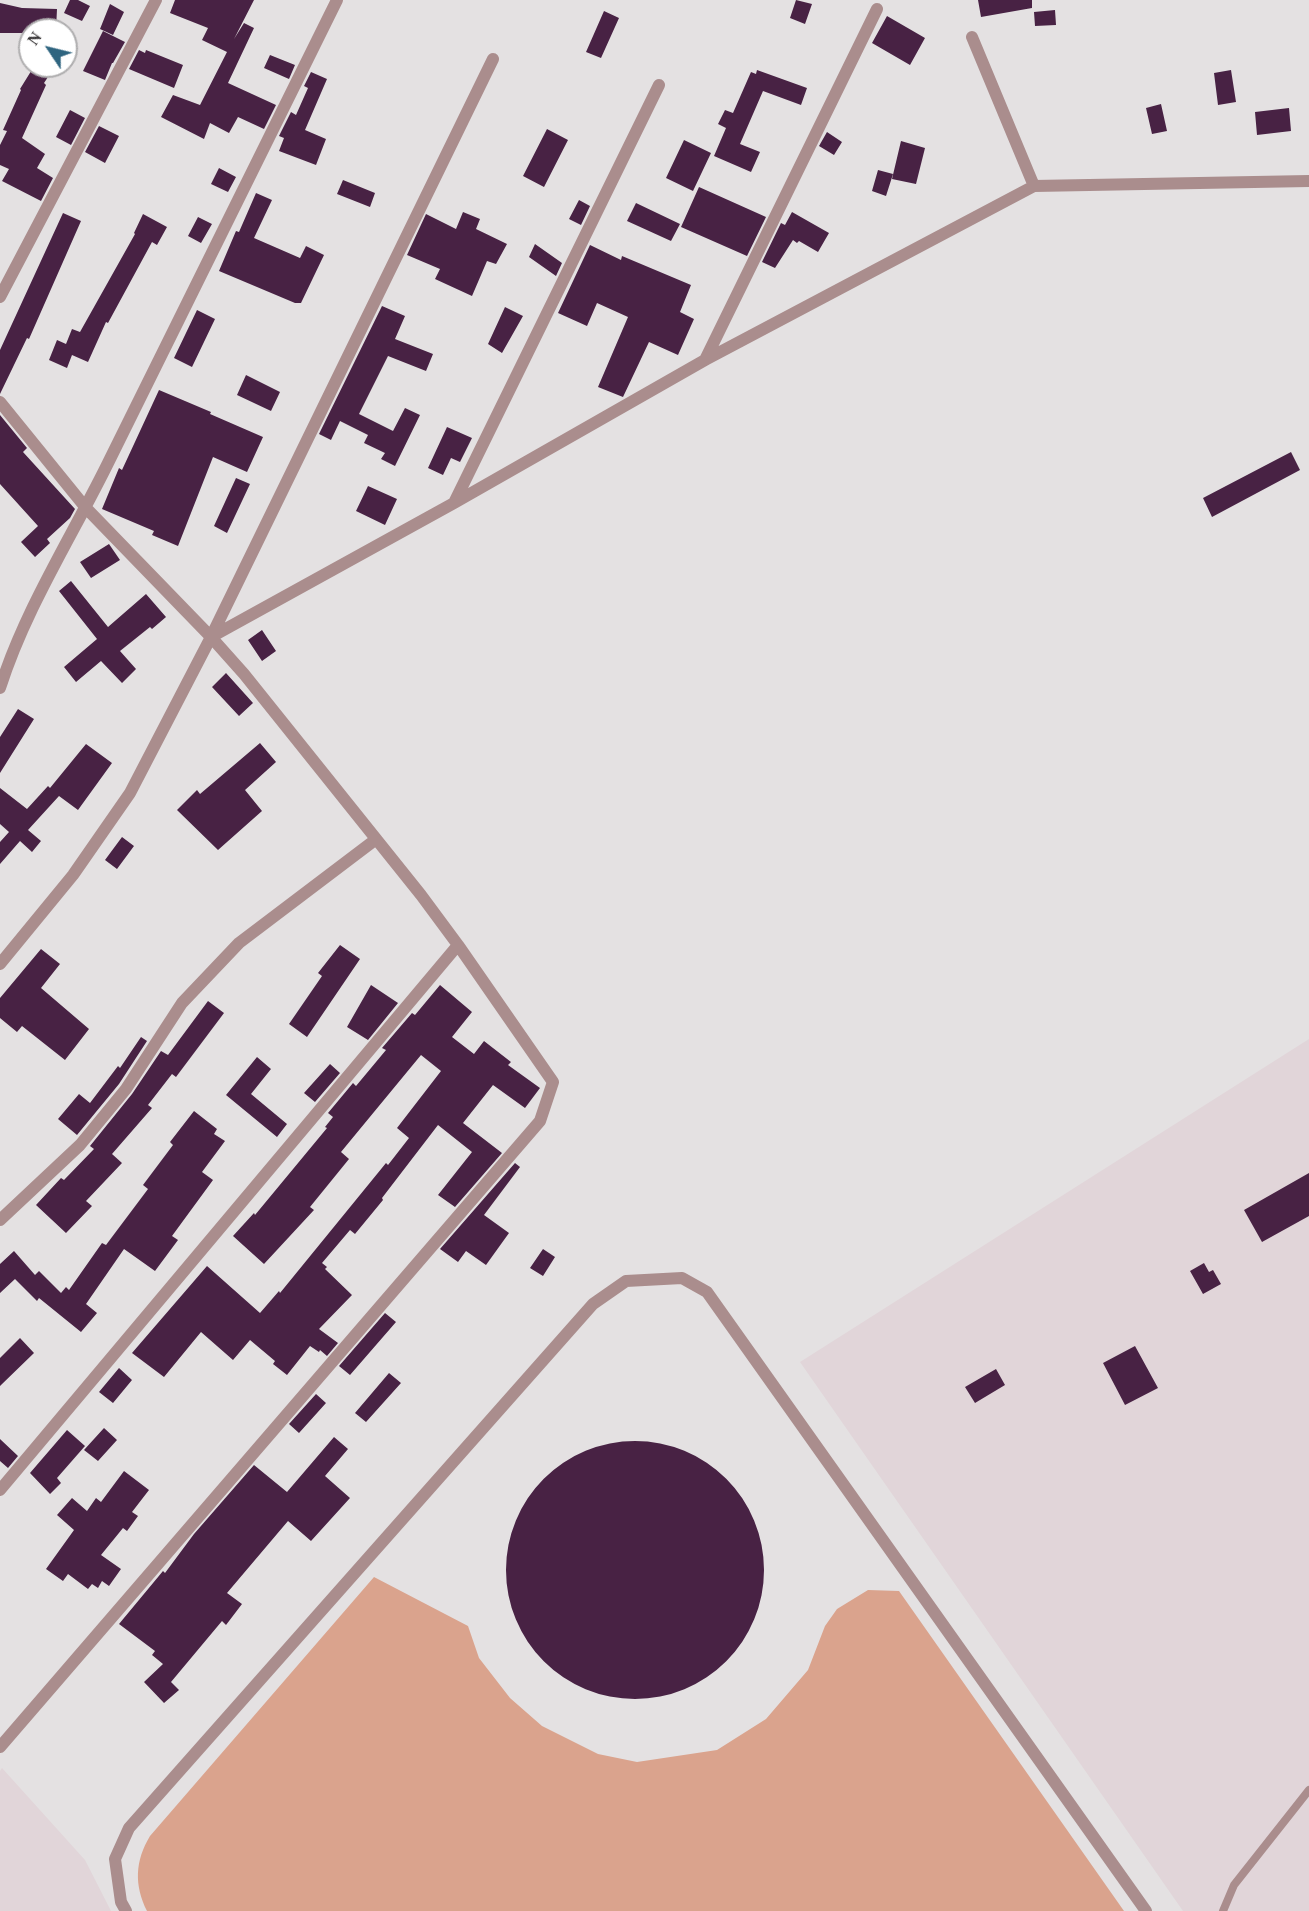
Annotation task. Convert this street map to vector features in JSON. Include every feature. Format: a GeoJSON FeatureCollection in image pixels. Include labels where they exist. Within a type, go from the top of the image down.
{"type":"FeatureCollection","features":[{"type":"Feature","properties":{"kind":"street"},"geometry":{"type":"LineString","coordinates":[[0,297],[156,0]]}},
{"type":"Feature","properties":{"kind":"street"},"geometry":{"type":"LineString","coordinates":[[0,688],[10,658],[36,601],[86,508],[337,0]]}},
{"type":"Feature","properties":{"kind":"street"},"geometry":{"type":"LineString","coordinates":[[705,360],[877,9]]}},
{"type":"Feature","properties":{"kind":"street"},"geometry":{"type":"LineString","coordinates":[[972,37],[1034,186]]}},
{"type":"Feature","properties":{"kind":"street"},"geometry":{"type":"LineString","coordinates":[[0,964],[73,875],[130,793],[211,637],[493,59]]}},
{"type":"Feature","properties":{"kind":"street"},"geometry":{"type":"LineString","coordinates":[[454,503],[659,85]]}},
{"type":"Feature","properties":{"kind":"street"},"geometry":{"type":"LineString","coordinates":[[211,637],[454,503],[705,360],[1034,186],[1309,181]]}},
{"type":"Feature","properties":{"kind":"street"},"geometry":{"type":"LineString","coordinates":[[0,402],[86,508],[244,674],[458,945],[553,1082],[540,1120],[0,1747]]}},
{"type":"Feature","properties":{"kind":"street"},"geometry":{"type":"LineString","coordinates":[[0,1220],[80,1145],[126,1089],[182,1004],[239,943],[375,840]]}},
{"type":"Feature","properties":{"kind":"street"},"geometry":{"type":"LineString","coordinates":[[0,1490],[458,945]]}},
{"type":"Feature","properties":{"kind":"street"},"geometry":{"type":"LineString","coordinates":[[126,1911],[121,1902],[116,1859],[129,1828],[593,1304],[626,1281],[682,1278],[707,1292],[1146,1911]]}},
{"type":"Feature","properties":{"kind":"lane"},"geometry":{"type":"LineString","coordinates":[[1223,1911],[1234,1885],[1309,1790]]}},
{"type":"Feature","properties":{"kind":"shaded area"},"geometry":{"type":"Polygon","coordinates":[[[1309,1039],[1309,1911],[1183,1911],[800,1362],[1309,1039]]]}},
{"type":"Feature","properties":{"kind":"shaded area"},"geometry":{"type":"Polygon","coordinates":[[[374,1577],[468,1626],[479,1658],[510,1698],[542,1726],[598,1754],[637,1762],[717,1750],[766,1719],[808,1670],[825,1626],[837,1609],[868,1590],[899,1591],[1124,1911],[147,1911],[140,1892],[138,1873],[141,1855],[150,1836],[374,1577]]]}},
{"type":"Feature","properties":{"kind":"shaded area"},"geometry":{"type":"Polygon","coordinates":[[[2,1768],[85,1860],[111,1911],[0,1911],[0,1771],[2,1768]]]}},
{"type":"Feature","properties":{"kind":"building"},"geometry":{"type":"Polygon","coordinates":[[[70,0],[78,0],[90,6],[82,21],[64,13],[70,0]]]}},
{"type":"Feature","properties":{"kind":"building"},"geometry":{"type":"Polygon","coordinates":[[[175,0],[254,0],[234,39],[244,23],[254,28],[228,83],[276,105],[264,129],[238,117],[229,133],[210,123],[204,139],[161,117],[173,95],[200,105],[227,52],[202,40],[208,28],[170,13],[175,0]]]}},
{"type":"Feature","properties":{"kind":"building"},"geometry":{"type":"Polygon","coordinates":[[[796,0],[812,4],[805,24],[790,18],[796,0]]]}},
{"type":"Feature","properties":{"kind":"building"},"geometry":{"type":"Polygon","coordinates":[[[978,0],[1032,0],[1032,8],[981,17],[978,0]]]}},
{"type":"Feature","properties":{"kind":"building"},"geometry":{"type":"Polygon","coordinates":[[[0,3],[22,8],[57,9],[57,18],[18,18],[18,33],[0,33],[0,3]]]}},
{"type":"Feature","properties":{"kind":"building"},"geometry":{"type":"Polygon","coordinates":[[[110,4],[124,12],[113,35],[100,29],[110,4]]]}},
{"type":"Feature","properties":{"kind":"building"},"geometry":{"type":"Polygon","coordinates":[[[1055,10],[1056,25],[1035,26],[1034,12],[1055,10]]]}},
{"type":"Feature","properties":{"kind":"building"},"geometry":{"type":"Polygon","coordinates":[[[604,11],[619,18],[601,58],[586,52],[604,11]]]}},
{"type":"Feature","properties":{"kind":"building"},"geometry":{"type":"Polygon","coordinates":[[[887,16],[925,38],[910,65],[872,43],[887,16]]]}},
{"type":"Feature","properties":{"kind":"building"},"geometry":{"type":"Polygon","coordinates":[[[103,31],[125,42],[105,80],[83,71],[103,31]]]}},
{"type":"Feature","properties":{"kind":"building"},"geometry":{"type":"Polygon","coordinates":[[[139,50],[145,53],[146,50],[183,65],[174,88],[129,69],[139,50]]]}},
{"type":"Feature","properties":{"kind":"building"},"geometry":{"type":"Polygon","coordinates":[[[270,55],[295,65],[289,79],[264,68],[270,55]]]}},
{"type":"Feature","properties":{"kind":"building"},"geometry":{"type":"Polygon","coordinates":[[[757,70],[807,88],[801,105],[763,91],[740,144],[760,152],[751,172],[714,156],[726,128],[718,124],[725,110],[733,113],[751,72],[756,74],[757,70]]]}},
{"type":"Feature","properties":{"kind":"building"},"geometry":{"type":"Polygon","coordinates":[[[1231,70],[1236,102],[1218,105],[1214,73],[1231,70]]]}},
{"type":"Feature","properties":{"kind":"building"},"geometry":{"type":"Polygon","coordinates":[[[311,72],[327,79],[305,130],[326,139],[316,165],[279,151],[284,138],[279,136],[291,112],[296,115],[308,88],[304,86],[311,72]]]}},
{"type":"Feature","properties":{"kind":"building"},"geometry":{"type":"Polygon","coordinates":[[[27,78],[47,78],[22,138],[45,154],[37,168],[53,178],[41,201],[2,181],[9,169],[0,165],[0,145],[7,131],[3,130],[27,78]]]}},
{"type":"Feature","properties":{"kind":"building"},"geometry":{"type":"Polygon","coordinates":[[[1161,104],[1167,131],[1152,134],[1146,108],[1161,104]]]}},
{"type":"Feature","properties":{"kind":"building"},"geometry":{"type":"Polygon","coordinates":[[[1289,108],[1291,131],[1257,135],[1255,112],[1289,108]]]}},
{"type":"Feature","properties":{"kind":"building"},"geometry":{"type":"Polygon","coordinates":[[[70,110],[85,118],[71,145],[56,137],[70,110]]]}},
{"type":"Feature","properties":{"kind":"building"},"geometry":{"type":"Polygon","coordinates":[[[99,126],[119,136],[105,163],[85,152],[99,126]]]}},
{"type":"Feature","properties":{"kind":"building"},"geometry":{"type":"Polygon","coordinates":[[[547,129],[568,140],[544,187],[523,176],[547,129]]]}},
{"type":"Feature","properties":{"kind":"building"},"geometry":{"type":"Polygon","coordinates":[[[827,132],[842,142],[834,155],[819,146],[827,132]]]}},
{"type":"Feature","properties":{"kind":"building"},"geometry":{"type":"Polygon","coordinates":[[[684,140],[711,153],[693,191],[666,178],[684,140]]]}},
{"type":"Feature","properties":{"kind":"building"},"geometry":{"type":"Polygon","coordinates":[[[901,141],[925,148],[916,184],[892,179],[901,141]]]}},
{"type":"Feature","properties":{"kind":"building"},"geometry":{"type":"Polygon","coordinates":[[[219,168],[236,177],[228,192],[211,184],[219,168]]]}},
{"type":"Feature","properties":{"kind":"building"},"geometry":{"type":"Polygon","coordinates":[[[878,170],[893,174],[886,196],[872,191],[878,170]]]}},
{"type":"Feature","properties":{"kind":"building"},"geometry":{"type":"Polygon","coordinates":[[[343,180],[375,193],[370,207],[337,194],[343,180]]]}},
{"type":"Feature","properties":{"kind":"building"},"geometry":{"type":"Polygon","coordinates":[[[699,187],[766,217],[747,256],[681,227],[699,187]]]}},
{"type":"Feature","properties":{"kind":"building"},"geometry":{"type":"Polygon","coordinates":[[[256,193],[272,200],[254,238],[300,258],[306,246],[324,255],[301,303],[295,303],[219,271],[256,193]]]}},
{"type":"Feature","properties":{"kind":"building"},"geometry":{"type":"Polygon","coordinates":[[[579,200],[590,206],[581,225],[569,219],[579,200]]]}},
{"type":"Feature","properties":{"kind":"building"},"geometry":{"type":"Polygon","coordinates":[[[636,203],[680,224],[671,241],[627,221],[636,203]]]}},
{"type":"Feature","properties":{"kind":"building"},"geometry":{"type":"Polygon","coordinates":[[[463,212],[480,219],[476,229],[507,244],[496,264],[487,261],[472,296],[435,279],[440,269],[407,255],[426,214],[456,229],[463,212]]]}},
{"type":"Feature","properties":{"kind":"building"},"geometry":{"type":"Polygon","coordinates":[[[792,212],[829,233],[818,252],[793,240],[775,268],[762,262],[781,223],[785,225],[792,212]]]}},
{"type":"Feature","properties":{"kind":"building"},"geometry":{"type":"Polygon","coordinates":[[[63,213],[81,221],[29,339],[27,338],[0,394],[0,350],[63,213]]]}},
{"type":"Feature","properties":{"kind":"building"},"geometry":{"type":"Polygon","coordinates":[[[143,214],[167,227],[157,245],[152,242],[108,323],[106,322],[88,362],[72,355],[67,368],[49,360],[57,340],[66,344],[72,329],[80,332],[135,234],[143,214]]]}},
{"type":"Feature","properties":{"kind":"building"},"geometry":{"type":"Polygon","coordinates":[[[198,217],[212,224],[201,243],[188,236],[198,217]]]}},
{"type":"Feature","properties":{"kind":"building"},"geometry":{"type":"Polygon","coordinates":[[[535,244],[562,263],[556,276],[529,257],[535,244]]]}},
{"type":"Feature","properties":{"kind":"building"},"geometry":{"type":"Polygon","coordinates":[[[590,245],[621,260],[622,256],[691,285],[680,312],[694,319],[678,355],[649,342],[623,397],[598,387],[628,317],[597,303],[587,326],[558,313],[590,245]]]}},
{"type":"Feature","properties":{"kind":"building"},"geometry":{"type":"Polygon","coordinates":[[[382,306],[405,316],[395,339],[433,354],[426,371],[388,356],[359,414],[393,431],[405,408],[420,415],[395,466],[381,459],[385,453],[364,443],[368,435],[340,421],[331,440],[319,434],[382,306]]]}},
{"type":"Feature","properties":{"kind":"building"},"geometry":{"type":"Polygon","coordinates":[[[505,307],[523,316],[502,353],[488,344],[505,307]]]}},
{"type":"Feature","properties":{"kind":"building"},"geometry":{"type":"Polygon","coordinates":[[[197,310],[215,319],[192,367],[174,358],[197,310]]]}},
{"type":"Feature","properties":{"kind":"building"},"geometry":{"type":"Polygon","coordinates":[[[246,375],[280,392],[271,411],[237,395],[246,375]]]}},
{"type":"Feature","properties":{"kind":"building"},"geometry":{"type":"Polygon","coordinates":[[[159,390],[263,437],[247,472],[213,457],[178,546],[152,535],[154,531],[102,509],[119,468],[122,470],[159,390]]]}},
{"type":"Feature","properties":{"kind":"building"},"geometry":{"type":"Polygon","coordinates":[[[0,415],[27,448],[23,452],[75,509],[70,518],[47,539],[50,543],[35,557],[21,542],[38,526],[0,484],[0,415]]]}},
{"type":"Feature","properties":{"kind":"building"},"geometry":{"type":"Polygon","coordinates":[[[447,427],[472,438],[460,462],[451,458],[443,475],[428,468],[447,427]]]}},
{"type":"Feature","properties":{"kind":"building"},"geometry":{"type":"Polygon","coordinates":[[[1291,452],[1300,470],[1212,517],[1203,498],[1291,452]]]}},
{"type":"Feature","properties":{"kind":"building"},"geometry":{"type":"Polygon","coordinates":[[[236,478],[250,484],[227,533],[214,526],[236,478]]]}},
{"type":"Feature","properties":{"kind":"building"},"geometry":{"type":"Polygon","coordinates":[[[368,486],[397,499],[385,525],[356,511],[368,486]]]}},
{"type":"Feature","properties":{"kind":"building"},"geometry":{"type":"Polygon","coordinates":[[[109,544],[120,560],[91,578],[80,562],[109,544]]]}},
{"type":"Feature","properties":{"kind":"building"},"geometry":{"type":"Polygon","coordinates":[[[71,581],[108,627],[146,594],[166,617],[120,651],[136,669],[122,683],[101,661],[76,682],[64,667],[97,639],[59,591],[71,581]]]}},
{"type":"Feature","properties":{"kind":"building"},"geometry":{"type":"Polygon","coordinates":[[[262,630],[276,651],[262,661],[248,640],[262,630]]]}},
{"type":"Feature","properties":{"kind":"building"},"geometry":{"type":"Polygon","coordinates":[[[226,673],[253,703],[239,716],[212,687],[226,673]]]}},
{"type":"Feature","properties":{"kind":"building"},"geometry":{"type":"Polygon","coordinates":[[[18,709],[34,719],[0,773],[0,737],[18,709]]]}},
{"type":"Feature","properties":{"kind":"building"},"geometry":{"type":"Polygon","coordinates":[[[260,743],[276,762],[245,790],[262,811],[218,850],[177,810],[197,790],[200,794],[260,743]]]}},
{"type":"Feature","properties":{"kind":"building"},"geometry":{"type":"Polygon","coordinates":[[[86,744],[112,763],[78,810],[59,796],[28,830],[41,841],[32,852],[20,841],[0,864],[0,842],[9,832],[0,824],[0,788],[27,809],[48,786],[50,788],[86,744]]]}},
{"type":"Feature","properties":{"kind":"building"},"geometry":{"type":"Polygon","coordinates":[[[122,837],[134,846],[117,869],[105,860],[122,837]]]}},
{"type":"Feature","properties":{"kind":"building"},"geometry":{"type":"Polygon","coordinates":[[[340,945],[360,959],[307,1037],[289,1024],[322,976],[318,973],[340,945]]]}},
{"type":"Feature","properties":{"kind":"building"},"geometry":{"type":"Polygon","coordinates":[[[41,949],[60,964],[41,988],[89,1029],[65,1060],[22,1026],[17,1032],[0,1018],[0,998],[41,949]]]}},
{"type":"Feature","properties":{"kind":"building"},"geometry":{"type":"Polygon","coordinates":[[[371,985],[398,1003],[368,1040],[347,1027],[371,985]]]}},
{"type":"Feature","properties":{"kind":"building"},"geometry":{"type":"Polygon","coordinates":[[[440,985],[472,1012],[452,1037],[474,1054],[484,1041],[511,1062],[508,1065],[540,1088],[525,1108],[493,1085],[463,1123],[502,1153],[455,1207],[438,1195],[472,1152],[438,1125],[355,1234],[350,1230],[322,1263],[327,1267],[325,1269],[352,1295],[319,1329],[338,1343],[327,1356],[310,1346],[287,1375],[273,1364],[275,1361],[250,1340],[233,1360],[201,1332],[164,1377],[132,1353],[207,1266],[260,1313],[279,1291],[280,1293],[386,1163],[388,1165],[409,1138],[397,1128],[441,1071],[421,1055],[341,1152],[349,1159],[310,1207],[314,1210],[264,1264],[233,1236],[254,1213],[255,1215],[327,1128],[325,1127],[333,1117],[328,1113],[353,1083],[356,1086],[386,1050],[382,1048],[412,1013],[415,1015],[440,985]]]}},
{"type":"Feature","properties":{"kind":"building"},"geometry":{"type":"Polygon","coordinates":[[[208,1001],[224,1013],[176,1077],[172,1074],[148,1105],[152,1108],[112,1154],[122,1163],[86,1201],[92,1206],[66,1233],[36,1205],[61,1178],[64,1180],[94,1149],[90,1146],[132,1094],[161,1051],[168,1055],[208,1001]]]}},
{"type":"Feature","properties":{"kind":"building"},"geometry":{"type":"Polygon","coordinates":[[[141,1037],[147,1041],[119,1084],[77,1135],[58,1119],[79,1094],[90,1103],[118,1066],[120,1068],[141,1037]]]}},
{"type":"Feature","properties":{"kind":"building"},"geometry":{"type":"Polygon","coordinates":[[[257,1057],[271,1069],[251,1094],[287,1124],[277,1137],[226,1095],[257,1057]]]}},
{"type":"Feature","properties":{"kind":"building"},"geometry":{"type":"Polygon","coordinates":[[[330,1064],[340,1073],[315,1102],[304,1093],[330,1064]]]}},
{"type":"Feature","properties":{"kind":"building"},"geometry":{"type":"Polygon","coordinates":[[[194,1111],[217,1129],[214,1134],[225,1141],[202,1172],[213,1180],[172,1236],[178,1240],[155,1271],[124,1249],[86,1304],[97,1313],[81,1332],[39,1298],[37,1301],[15,1279],[0,1293],[0,1264],[14,1251],[35,1275],[39,1271],[61,1293],[66,1287],[69,1290],[102,1243],[106,1245],[148,1189],[143,1185],[173,1145],[170,1142],[194,1111]]]}},
{"type":"Feature","properties":{"kind":"building"},"geometry":{"type":"Polygon","coordinates":[[[515,1163],[520,1167],[484,1215],[509,1233],[486,1265],[466,1251],[458,1262],[440,1249],[515,1163]]]}},
{"type":"Feature","properties":{"kind":"building"},"geometry":{"type":"Polygon","coordinates":[[[1309,1173],[1309,1216],[1262,1242],[1244,1210],[1309,1173]]]}},
{"type":"Feature","properties":{"kind":"building"},"geometry":{"type":"Polygon","coordinates":[[[543,1249],[555,1257],[543,1276],[530,1268],[543,1249]]]}},
{"type":"Feature","properties":{"kind":"building"},"geometry":{"type":"Polygon","coordinates":[[[1204,1263],[1209,1272],[1213,1270],[1221,1284],[1203,1294],[1190,1271],[1204,1263]]]}},
{"type":"Feature","properties":{"kind":"building"},"geometry":{"type":"Polygon","coordinates":[[[385,1313],[396,1322],[350,1375],[339,1366],[385,1313]]]}},
{"type":"Feature","properties":{"kind":"building"},"geometry":{"type":"Polygon","coordinates":[[[20,1338],[34,1353],[0,1386],[0,1358],[20,1338]]]}},
{"type":"Feature","properties":{"kind":"building"},"geometry":{"type":"Polygon","coordinates":[[[1135,1346],[1158,1388],[1125,1405],[1103,1363],[1135,1346]]]}},
{"type":"Feature","properties":{"kind":"building"},"geometry":{"type":"Polygon","coordinates":[[[119,1368],[132,1380],[113,1403],[99,1392],[119,1368]]]}},
{"type":"Feature","properties":{"kind":"building"},"geometry":{"type":"Polygon","coordinates":[[[996,1369],[1005,1385],[975,1403],[965,1387],[996,1369]]]}},
{"type":"Feature","properties":{"kind":"building"},"geometry":{"type":"Polygon","coordinates":[[[389,1373],[401,1383],[366,1422],[355,1413],[389,1373]]]}},
{"type":"Feature","properties":{"kind":"building"},"geometry":{"type":"Polygon","coordinates":[[[316,1394],[326,1403],[299,1433],[289,1424],[316,1394]]]}},
{"type":"Feature","properties":{"kind":"building"},"geometry":{"type":"Polygon","coordinates":[[[104,1428],[117,1440],[98,1461],[84,1450],[104,1428]]]}},
{"type":"Feature","properties":{"kind":"building"},"geometry":{"type":"Polygon","coordinates":[[[67,1430],[85,1446],[57,1478],[61,1483],[50,1494],[30,1473],[67,1430]]]}},
{"type":"Feature","properties":{"kind":"building"},"geometry":{"type":"Polygon","coordinates":[[[334,1437],[348,1449],[325,1476],[350,1498],[311,1541],[288,1521],[227,1593],[242,1604],[226,1625],[222,1621],[171,1682],[179,1690],[164,1703],[144,1682],[163,1664],[152,1655],[155,1651],[119,1624],[163,1571],[165,1573],[194,1534],[254,1465],[287,1492],[334,1437]]]}},
{"type":"Feature","properties":{"kind":"building"},"geometry":{"type":"Polygon","coordinates":[[[0,1439],[18,1456],[8,1468],[0,1461],[0,1439]]]}},
{"type":"Feature","properties":{"kind":"building"},"geometry":{"type":"Polygon","coordinates":[[[635,1441],[660,1444],[696,1456],[717,1470],[735,1488],[754,1521],[761,1545],[764,1570],[761,1595],[749,1631],[735,1652],[717,1670],[684,1689],[660,1696],[635,1699],[610,1696],[574,1684],[553,1670],[535,1652],[516,1619],[509,1595],[506,1570],[509,1545],[521,1509],[535,1488],[553,1470],[586,1451],[610,1444],[635,1441]]]}},
{"type":"Feature","properties":{"kind":"building"},"geometry":{"type":"Polygon","coordinates":[[[124,1471],[149,1490],[132,1512],[138,1516],[127,1531],[123,1528],[101,1555],[121,1569],[109,1586],[102,1581],[98,1588],[92,1584],[88,1589],[68,1574],[63,1581],[46,1569],[74,1530],[57,1515],[72,1498],[87,1511],[96,1498],[101,1502],[124,1471]]]}}]}
